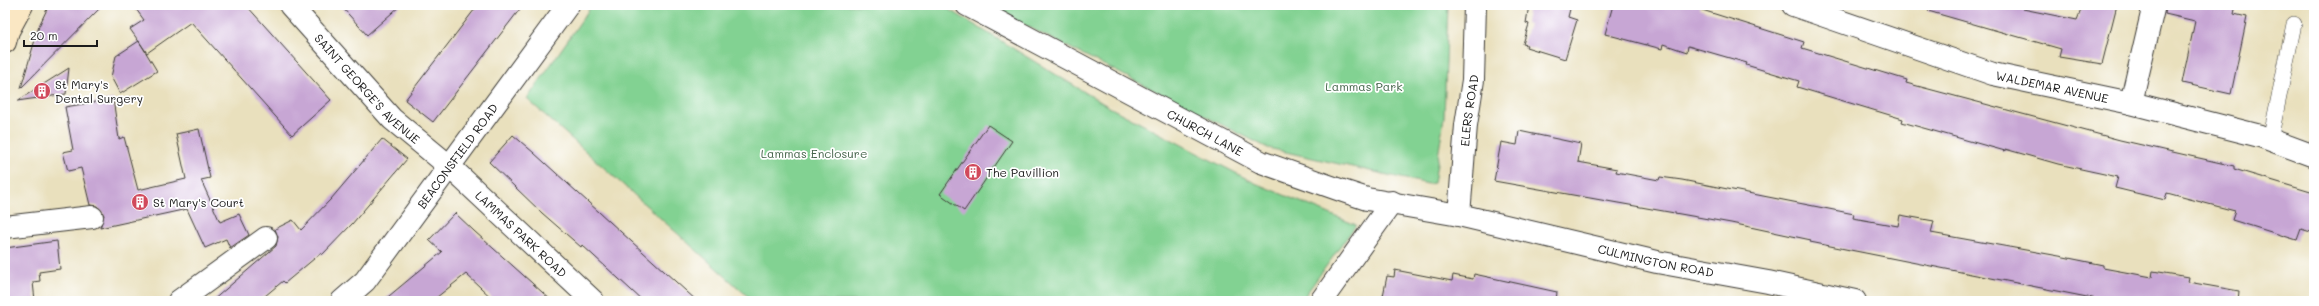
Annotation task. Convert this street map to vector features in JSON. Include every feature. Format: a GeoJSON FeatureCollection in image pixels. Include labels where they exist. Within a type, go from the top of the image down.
{"type":"FeatureCollection","features":[{"type":"Feature","properties":{"kind":"main road"},"geometry":{"type":"LineString","coordinates":[[6,34],[22,5]]}},
{"type":"Feature","properties":{"kind":"street","name":"SAINT GEORGE'S AVENUE"},"geometry":{"type":"LineString","coordinates":[[290,5],[392,119],[449,166]]}},
{"type":"Feature","properties":{"kind":"street","name":"BEACONSFIELD ROAD"},"geometry":{"type":"LineString","coordinates":[[342,301],[365,281],[568,5]]}},
{"type":"Feature","properties":{"kind":"street","name":"CHURCH LANE"},"geometry":{"type":"LineString","coordinates":[[967,5],[1261,162],[1367,199],[1392,202],[1459,215]]}},
{"type":"Feature","properties":{"kind":"street","name":"ELERS ROAD"},"geometry":{"type":"LineString","coordinates":[[1459,215],[1466,132],[1473,80],[1475,5]]}},
{"type":"Feature","properties":{"kind":"street","name":"WALDEMAR AVENUE"},"geometry":{"type":"LineString","coordinates":[[1793,5],[1994,74],[2131,103],[2270,140],[2314,156]]}},
{"type":"Feature","properties":{"kind":"street"},"geometry":{"type":"LineString","coordinates":[[2131,103],[2154,5]]}},
{"type":"Feature","properties":{"kind":"street","name":"LAMMAS PARK ROAD"},"geometry":{"type":"LineString","coordinates":[[449,166],[593,301]]}},
{"type":"Feature","properties":{"kind":"street"},"geometry":{"type":"LineString","coordinates":[[1321,301],[1392,202]]}},
{"type":"Feature","properties":{"kind":"street","name":"CULMINGTON ROAD"},"geometry":{"type":"LineString","coordinates":[[1459,215],[1657,262],[1768,282],[1855,301]]}},
{"type":"Feature","properties":{"kind":"street"},"geometry":{"type":"LineString","coordinates":[[5,227],[92,217]]}},
{"type":"Feature","properties":{"kind":"street"},"geometry":{"type":"LineString","coordinates":[[179,301],[266,238]]}},
{"type":"Feature","properties":{"kind":"lane"},"geometry":{"type":"LineString","coordinates":[[2270,140],[2294,24]]}},
{"type":"Feature","properties":{"kind":"green space","name":"Lammas Enclosure"},"geometry":{"type":"Polygon","coordinates":[[[592,5],[942,5],[1109,107],[1255,183],[1356,225],[1301,301],[753,301],[527,99],[592,5]]]}},
{"type":"Feature","properties":{"kind":"green space","name":"Lammas Park"},"geometry":{"type":"Polygon","coordinates":[[[985,5],[1448,5],[1444,118],[1434,183],[1428,184],[1268,148],[985,5]]]}},
{"type":"Feature","properties":{"kind":"building"},"geometry":{"type":"Polygon","coordinates":[[[49,5],[103,5],[21,88],[39,26],[49,5]]]}},
{"type":"Feature","properties":{"kind":"building"},"geometry":{"type":"Polygon","coordinates":[[[133,5],[246,5],[331,100],[292,135],[191,22],[147,53],[130,29],[144,20],[133,5]]]}},
{"type":"Feature","properties":{"kind":"building"},"geometry":{"type":"Polygon","coordinates":[[[340,5],[401,5],[367,35],[340,5]]]}},
{"type":"Feature","properties":{"kind":"building"},"geometry":{"type":"Polygon","coordinates":[[[478,5],[523,5],[433,122],[405,100],[478,5]]]}},
{"type":"Feature","properties":{"kind":"building"},"geometry":{"type":"Polygon","coordinates":[[[1529,5],[1571,5],[1568,17],[1577,20],[1565,59],[1526,47],[1527,45],[1523,44],[1529,24],[1526,23],[1529,5]]]}},
{"type":"Feature","properties":{"kind":"building"},"geometry":{"type":"Polygon","coordinates":[[[1613,5],[1700,5],[1699,9],[1804,42],[1802,48],[1907,80],[1906,83],[2120,140],[2234,166],[2234,169],[2314,193],[2314,233],[2301,229],[2297,240],[2232,220],[2235,211],[2167,193],[2165,200],[2115,188],[2118,177],[2058,164],[2005,149],[2005,151],[1902,122],[1903,119],[1797,87],[1799,81],[1746,65],[1747,63],[1688,46],[1687,52],[1663,44],[1662,49],[1605,34],[1613,5]]]}},
{"type":"Feature","properties":{"kind":"building"},"geometry":{"type":"Polygon","coordinates":[[[1929,5],[2024,5],[2023,9],[2077,20],[2083,5],[2117,5],[2102,64],[2059,57],[2061,49],[1928,11],[1929,5]]]}},
{"type":"Feature","properties":{"kind":"building"},"geometry":{"type":"Polygon","coordinates":[[[2166,5],[2236,5],[2234,14],[2247,17],[2231,94],[2182,83],[2195,21],[2165,14],[2166,5]]]}},
{"type":"Feature","properties":{"kind":"building"},"geometry":{"type":"Polygon","coordinates":[[[139,41],[157,71],[120,94],[111,77],[116,56],[139,41]]]}},
{"type":"Feature","properties":{"kind":"building","name":"St Mary's Dental Surgery"},"geometry":{"type":"Polygon","coordinates":[[[69,68],[66,94],[17,101],[69,68]]]}},
{"type":"Feature","properties":{"kind":"building"},"geometry":{"type":"Polygon","coordinates":[[[113,99],[119,139],[124,137],[138,190],[186,179],[176,134],[199,129],[210,178],[201,180],[220,222],[239,214],[249,235],[230,248],[226,239],[205,248],[187,209],[100,228],[104,215],[97,206],[90,205],[81,168],[68,171],[63,152],[73,150],[65,107],[113,99]]]}},
{"type":"Feature","properties":{"kind":"building","name":"The Pavillion"},"geometry":{"type":"Polygon","coordinates":[[[988,125],[1012,141],[964,211],[940,194],[988,125]]]}},
{"type":"Feature","properties":{"kind":"building"},"geometry":{"type":"Polygon","coordinates":[[[1519,131],[1581,144],[1578,162],[1617,169],[1616,172],[1659,180],[1660,177],[1682,180],[1854,214],[1853,218],[1898,226],[1900,215],[1934,221],[1931,233],[2059,256],[2103,265],[2103,268],[2152,277],[2153,271],[2189,277],[2188,282],[2239,291],[2238,301],[2107,301],[1810,242],[1811,240],[1731,223],[1494,181],[1501,142],[1517,145],[1519,131]]]}},
{"type":"Feature","properties":{"kind":"building"},"geometry":{"type":"Polygon","coordinates":[[[513,135],[697,301],[643,301],[582,245],[581,247],[542,213],[489,162],[513,135]]]}},
{"type":"Feature","properties":{"kind":"building"},"geometry":{"type":"Polygon","coordinates":[[[382,139],[407,159],[352,224],[322,255],[321,253],[285,283],[283,281],[259,301],[212,301],[276,246],[278,237],[275,229],[293,220],[301,230],[331,199],[382,139]]]}},
{"type":"Feature","properties":{"kind":"building"},"geometry":{"type":"Polygon","coordinates":[[[455,213],[552,301],[495,301],[466,274],[432,301],[383,301],[442,252],[429,240],[455,213]]]}},
{"type":"Feature","properties":{"kind":"building"},"geometry":{"type":"Polygon","coordinates":[[[57,241],[60,269],[39,272],[40,281],[33,282],[35,301],[5,301],[5,248],[57,241]]]}},
{"type":"Feature","properties":{"kind":"building"},"geometry":{"type":"Polygon","coordinates":[[[1395,270],[1452,281],[1453,275],[1473,279],[1474,274],[1557,292],[1556,301],[1382,301],[1387,276],[1394,277],[1395,270]]]}},
{"type":"Feature","properties":{"kind":"place","name":"St Mary's Dental Surgery"},"geometry":{"type":"Point","coordinates":[42,91]}},
{"type":"Feature","properties":{"kind":"place","name":"The Pavillion"},"geometry":{"type":"Point","coordinates":[973,172]}},
{"type":"Feature","properties":{"kind":"place","name":"St Mary's Court"},"geometry":{"type":"Point","coordinates":[140,202]}}]}
